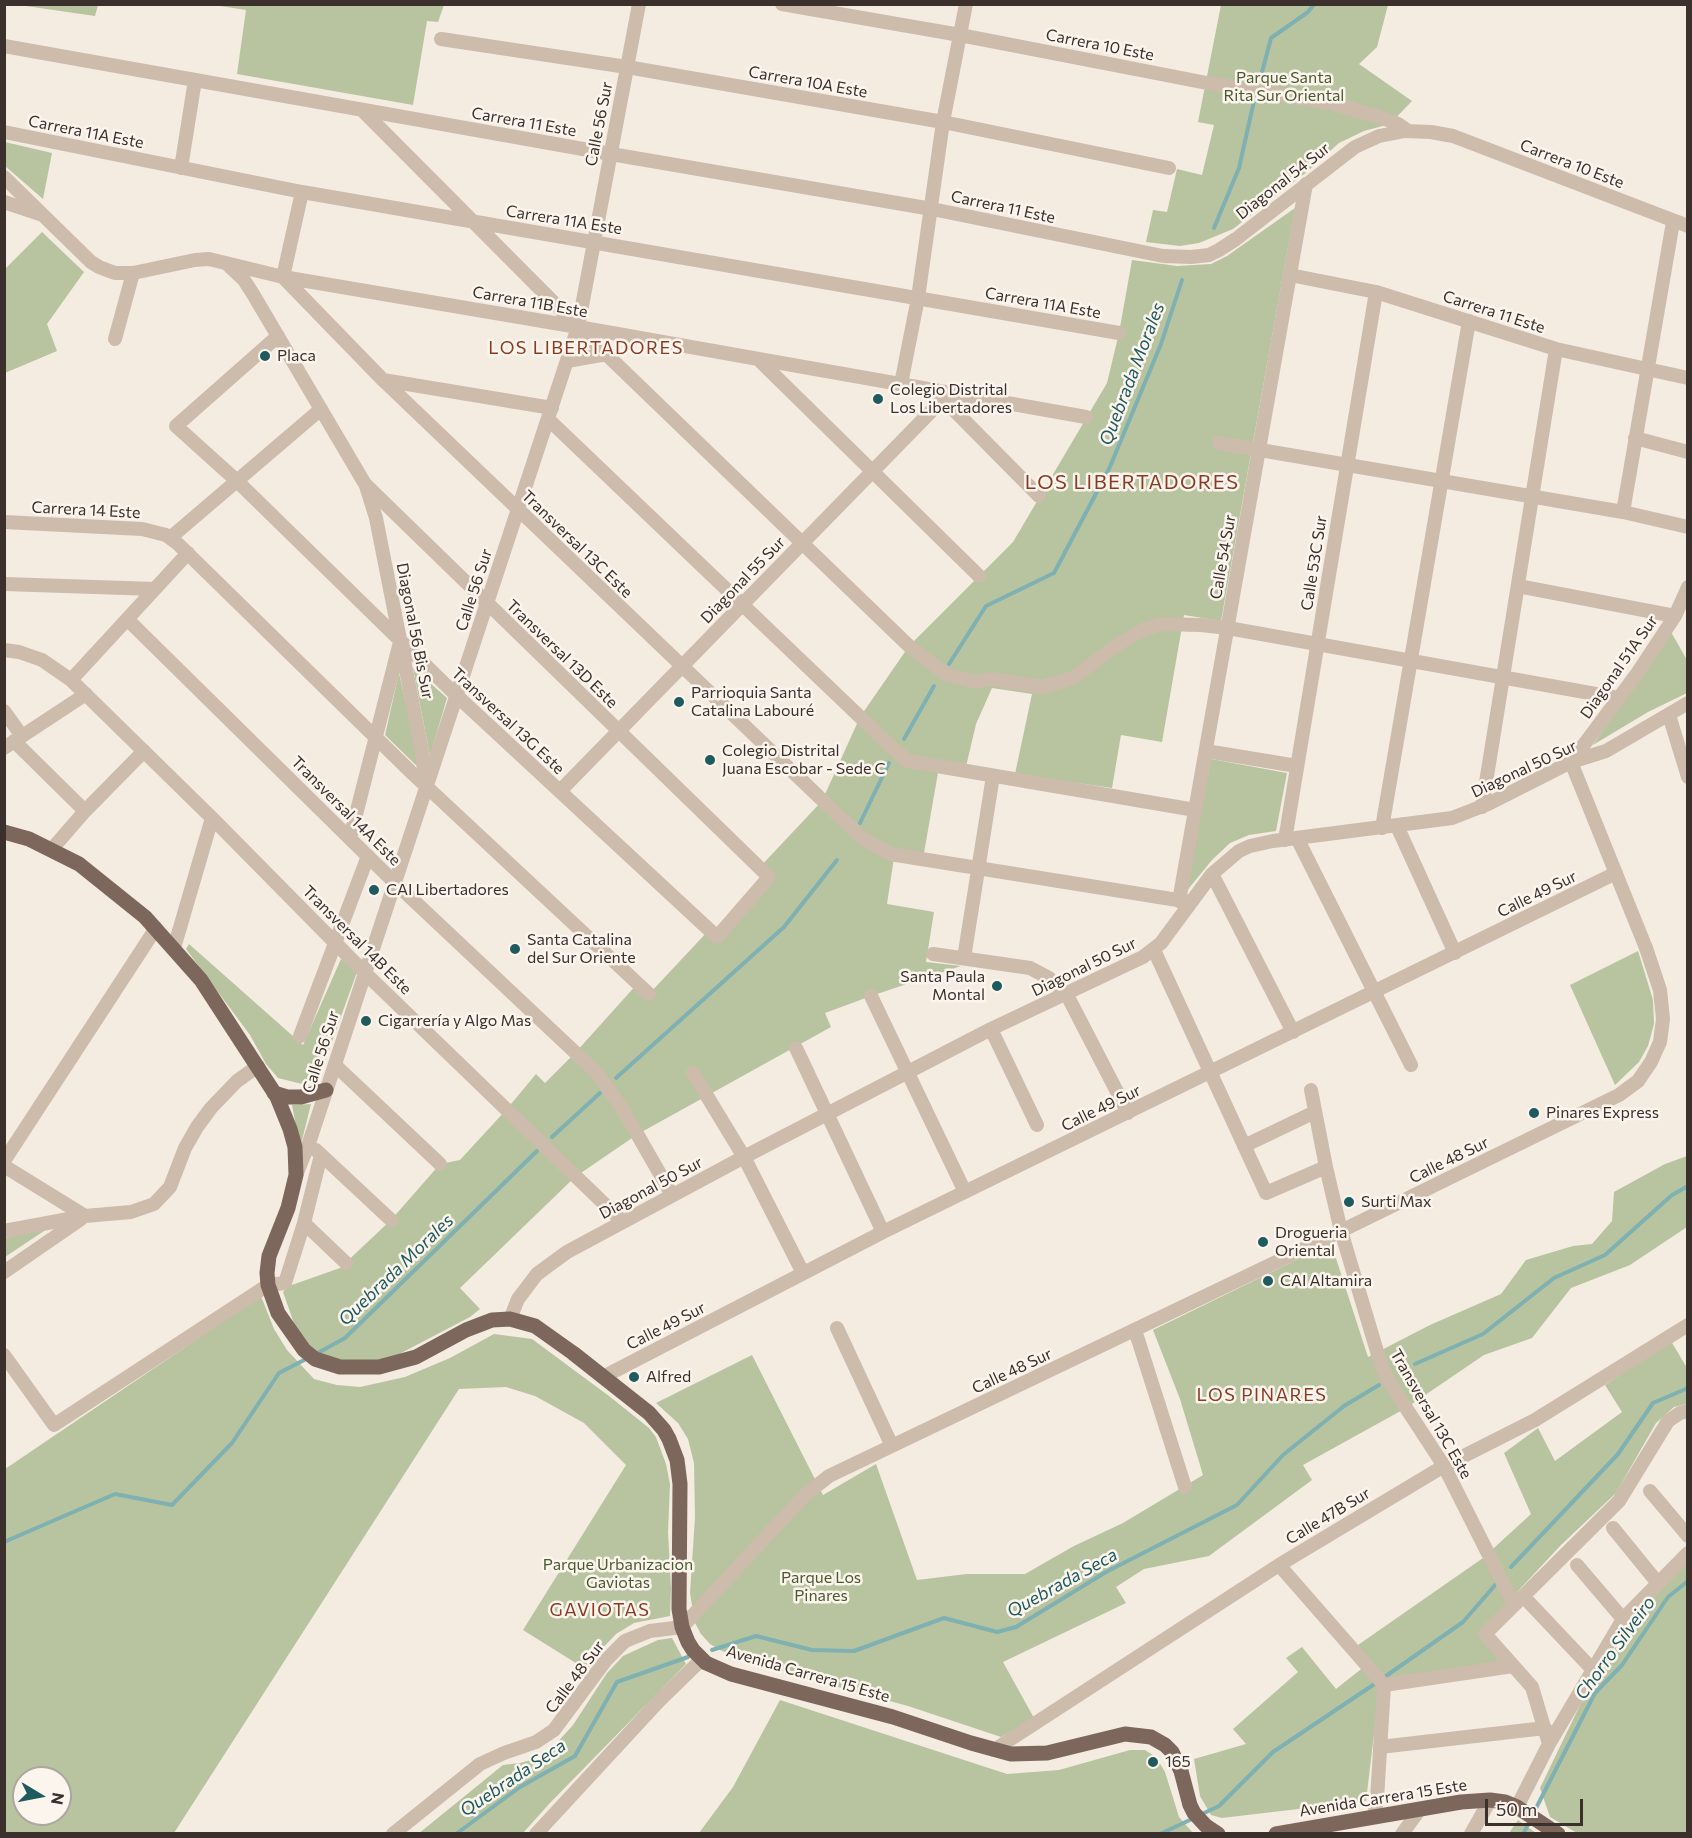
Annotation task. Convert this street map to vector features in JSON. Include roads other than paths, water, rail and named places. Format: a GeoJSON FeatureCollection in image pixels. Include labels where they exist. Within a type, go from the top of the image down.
{"type":"FeatureCollection","features":[{"type":"Feature","properties":{"kind":"main road","name":"Avenida Carrera 15 Este"},"geometry":{"type":"LineString","coordinates":[[5,833],[29,839],[52,849],[94,875],[156,928],[201,980],[274,1093],[284,1112],[293,1138],[296,1175],[288,1208],[269,1256],[268,1285],[278,1313],[310,1355],[340,1367],[391,1365],[416,1357],[484,1322],[510,1319],[535,1326],[546,1332],[649,1413],[664,1430],[674,1450],[680,1484],[678,1585],[682,1627],[693,1650],[702,1659],[731,1674],[893,1717],[1011,1754],[1035,1754],[1125,1734],[1151,1737],[1165,1745],[1178,1762],[1197,1817],[1218,1833]]}},
{"type":"Feature","properties":{"kind":"main road"},"geometry":{"type":"LineString","coordinates":[[274,1093],[287,1097],[301,1097],[326,1090]]}},
{"type":"Feature","properties":{"kind":"main road","name":"Avenida Carrera 15 Este"},"geometry":{"type":"LineString","coordinates":[[1276,1833],[1461,1802],[1490,1800],[1505,1802],[1521,1809],[1558,1833]]}},
{"type":"Feature","properties":{"kind":"street","name":"Calle 56 Sur"},"geometry":{"type":"LineString","coordinates":[[296,1175],[335,1065],[578,327],[639,4]]}},
{"type":"Feature","properties":{"kind":"street","name":"Carrera 10 Este"},"geometry":{"type":"LineString","coordinates":[[782,4],[960,35],[1207,83],[1331,103],[1380,117],[1408,131]]}},
{"type":"Feature","properties":{"kind":"street"},"geometry":{"type":"LineString","coordinates":[[901,384],[918,298],[943,122],[966,4]]}},
{"type":"Feature","properties":{"kind":"street","name":"Carrera 10A Este"},"geometry":{"type":"LineString","coordinates":[[441,39],[627,67],[943,122],[1169,168]]}},
{"type":"Feature","properties":{"kind":"street","name":"Carrera 11 Este"},"geometry":{"type":"LineString","coordinates":[[4,46],[932,209],[1143,253]]}},
{"type":"Feature","properties":{"kind":"street"},"geometry":{"type":"LineString","coordinates":[[181,168],[195,80]]}},
{"type":"Feature","properties":{"kind":"street"},"geometry":{"type":"LineString","coordinates":[[362,110],[578,327],[909,646],[947,675],[975,682],[992,679],[1030,687],[1050,686],[1073,678],[1133,634],[1152,626],[1166,624],[1228,628],[1618,698]]}},
{"type":"Feature","properties":{"kind":"street","name":"Diagonal 54 Sur"},"geometry":{"type":"LineString","coordinates":[[1143,253],[1178,257],[1209,255],[1236,239],[1355,147],[1379,136],[1408,131],[1445,134]]}},
{"type":"Feature","properties":{"kind":"street","name":"Carrera 11A Este"},"geometry":{"type":"LineString","coordinates":[[4,132],[302,192],[1119,333]]}},
{"type":"Feature","properties":{"kind":"street","name":"Carrera 10 Este"},"geometry":{"type":"LineString","coordinates":[[1445,134],[1688,226]]}},
{"type":"Feature","properties":{"kind":"street","name":"Carrera 11B Este"},"geometry":{"type":"LineString","coordinates":[[4,177],[91,262],[115,273],[133,273],[209,259],[283,277],[758,358],[901,384],[947,396],[1086,417]]}},
{"type":"Feature","properties":{"kind":"street","name":"Calle 54 Sur"},"geometry":{"type":"LineString","coordinates":[[1185,901],[1195,810],[1306,184]]}},
{"type":"Feature","properties":{"kind":"street"},"geometry":{"type":"LineString","coordinates":[[283,277],[302,192]]}},
{"type":"Feature","properties":{"kind":"street"},"geometry":{"type":"LineString","coordinates":[[4,202],[43,215]]}},
{"type":"Feature","properties":{"kind":"street"},"geometry":{"type":"LineString","coordinates":[[1623,512],[1674,222]]}},
{"type":"Feature","properties":{"kind":"street","name":"Transversal 13D Este"},"geometry":{"type":"LineString","coordinates":[[227,264],[244,280],[365,484],[769,878],[717,937]]}},
{"type":"Feature","properties":{"kind":"street"},"geometry":{"type":"LineString","coordinates":[[115,339],[133,273]]}},
{"type":"Feature","properties":{"kind":"street","name":"Carrera 11 Este"},"geometry":{"type":"LineString","coordinates":[[1290,275],[1376,292],[1556,350],[1688,378]]}},
{"type":"Feature","properties":{"kind":"street","name":"Transversal 13C Este"},"geometry":{"type":"LineString","coordinates":[[283,277],[383,380],[853,831],[871,844],[890,854],[1185,901]]}},
{"type":"Feature","properties":{"kind":"street","name":"Calle 53C Sur"},"geometry":{"type":"LineString","coordinates":[[1291,839],[1297,766],[1376,292]]}},
{"type":"Feature","properties":{"kind":"street"},"geometry":{"type":"LineString","coordinates":[[1382,828],[1469,321]]}},
{"type":"Feature","properties":{"kind":"street","name":"Transversal 13G Este"},"geometry":{"type":"LineString","coordinates":[[278,336],[176,426],[237,481],[456,695],[717,937]]}},
{"type":"Feature","properties":{"kind":"street"},"geometry":{"type":"LineString","coordinates":[[1482,807],[1556,350]]}},
{"type":"Feature","properties":{"kind":"street"},"geometry":{"type":"LineString","coordinates":[[567,361],[607,354]]}},
{"type":"Feature","properties":{"kind":"street"},"geometry":{"type":"LineString","coordinates":[[758,358],[979,576]]}},
{"type":"Feature","properties":{"kind":"street"},"geometry":{"type":"LineString","coordinates":[[383,380],[550,414],[742,605],[908,761],[1195,810]]}},
{"type":"Feature","properties":{"kind":"street"},"geometry":{"type":"LineString","coordinates":[[947,396],[1039,496]]}},
{"type":"Feature","properties":{"kind":"street","name":"Diagonal 55 Sur"},"geometry":{"type":"LineString","coordinates":[[560,791],[947,396]]}},
{"type":"Feature","properties":{"kind":"street"},"geometry":{"type":"LineString","coordinates":[[321,409],[168,536],[376,738],[649,994]]}},
{"type":"Feature","properties":{"kind":"street"},"geometry":{"type":"LineString","coordinates":[[1635,438],[1688,452]]}},
{"type":"Feature","properties":{"kind":"street"},"geometry":{"type":"LineString","coordinates":[[1219,442],[1623,512],[1688,527]]}},
{"type":"Feature","properties":{"kind":"street","name":"Diagonal 56 Bis Sur"},"geometry":{"type":"LineString","coordinates":[[365,484],[376,518],[422,751],[426,785]]}},
{"type":"Feature","properties":{"kind":"street","name":"Carrera 14 Este"},"geometry":{"type":"LineString","coordinates":[[4,522],[142,529],[168,536]]}},
{"type":"Feature","properties":{"kind":"street"},"geometry":{"type":"LineString","coordinates":[[71,680],[188,553]]}},
{"type":"Feature","properties":{"kind":"street"},"geometry":{"type":"LineString","coordinates":[[4,584],[155,589]]}},
{"type":"Feature","properties":{"kind":"street"},"geometry":{"type":"LineString","coordinates":[[1518,586],[1675,616]]}},
{"type":"Feature","properties":{"kind":"street","name":"Diagonal 51A Sur"},"geometry":{"type":"LineString","coordinates":[[1571,762],[1636,675],[1675,616],[1688,588]]}},
{"type":"Feature","properties":{"kind":"street","name":"Transversal 14A Este"},"geometry":{"type":"LineString","coordinates":[[127,619],[394,882],[576,1052],[606,1083],[672,1195]]}},
{"type":"Feature","properties":{"kind":"street"},"geometry":{"type":"LineString","coordinates":[[350,838],[400,641]]}},
{"type":"Feature","properties":{"kind":"street","name":"Transversal 14B Este"},"geometry":{"type":"LineString","coordinates":[[4,650],[19,652],[42,660],[71,680],[365,973],[622,1221]]}},
{"type":"Feature","properties":{"kind":"street"},"geometry":{"type":"LineString","coordinates":[[14,742],[86,694]]}},
{"type":"Feature","properties":{"kind":"street","name":"Diagonal 50 Sur"},"geometry":{"type":"LineString","coordinates":[[510,1319],[522,1293],[546,1266],[567,1252],[622,1221],[991,1029],[1134,963],[1154,950],[1185,901],[1239,851],[1260,843],[1452,818],[1482,807],[1571,762],[1606,751],[1688,703]]}},
{"type":"Feature","properties":{"kind":"street"},"geometry":{"type":"LineString","coordinates":[[4,711],[14,742],[85,811]]}},
{"type":"Feature","properties":{"kind":"street"},"geometry":{"type":"LineString","coordinates":[[1669,715],[1688,777]]}},
{"type":"Feature","properties":{"kind":"street"},"geometry":{"type":"LineString","coordinates":[[52,849],[85,811],[144,751]]}},
{"type":"Feature","properties":{"kind":"street"},"geometry":{"type":"LineString","coordinates":[[1206,751],[1297,766]]}},
{"type":"Feature","properties":{"kind":"street","name":"Calle 48 Sur"},"geometry":{"type":"LineString","coordinates":[[393,1833],[480,1764],[536,1742],[554,1730],[606,1660],[625,1641],[650,1631],[682,1627],[817,1484],[843,1469],[1341,1231],[1619,1095],[1638,1081],[1652,1062],[1660,1042],[1663,1019],[1660,990],[1646,948],[1571,762]]}},
{"type":"Feature","properties":{"kind":"street"},"geometry":{"type":"LineString","coordinates":[[964,958],[993,776]]}},
{"type":"Feature","properties":{"kind":"street"},"geometry":{"type":"LineString","coordinates":[[174,948],[212,818]]}},
{"type":"Feature","properties":{"kind":"street"},"geometry":{"type":"LineString","coordinates":[[1397,826],[1455,953]]}},
{"type":"Feature","properties":{"kind":"street"},"geometry":{"type":"LineString","coordinates":[[1291,839],[1374,992],[1410,1065]]}},
{"type":"Feature","properties":{"kind":"street"},"geometry":{"type":"LineString","coordinates":[[300,1036],[368,856]]}},
{"type":"Feature","properties":{"kind":"street","name":"Calle 49 Sur"},"geometry":{"type":"LineString","coordinates":[[603,1377],[883,1232],[1616,873]]}},
{"type":"Feature","properties":{"kind":"street"},"geometry":{"type":"LineString","coordinates":[[1212,874],[1293,1032]]}},
{"type":"Feature","properties":{"kind":"street"},"geometry":{"type":"LineString","coordinates":[[4,1161],[156,928]]}},
{"type":"Feature","properties":{"kind":"street"},"geometry":{"type":"LineString","coordinates":[[1154,950],[1266,1192],[1326,1167]]}},
{"type":"Feature","properties":{"kind":"street"},"geometry":{"type":"LineString","coordinates":[[933,954],[1030,968],[1049,978],[1067,995],[1128,1113]]}},
{"type":"Feature","properties":{"kind":"street"},"geometry":{"type":"LineString","coordinates":[[870,996],[965,1192]]}},
{"type":"Feature","properties":{"kind":"street"},"geometry":{"type":"LineString","coordinates":[[991,1029],[1037,1125]]}},
{"type":"Feature","properties":{"kind":"street"},"geometry":{"type":"LineString","coordinates":[[796,1048],[883,1232]]}},
{"type":"Feature","properties":{"kind":"street"},"geometry":{"type":"LineString","coordinates":[[335,1065],[440,1164]]}},
{"type":"Feature","properties":{"kind":"street"},"geometry":{"type":"LineString","coordinates":[[4,1231],[85,1216],[139,1211],[160,1199],[170,1187],[185,1148],[211,1108],[237,1081],[258,1066]]}},
{"type":"Feature","properties":{"kind":"street"},"geometry":{"type":"LineString","coordinates":[[693,1073],[744,1157],[803,1273]]}},
{"type":"Feature","properties":{"kind":"street","name":"Transversal 13C Este"},"geometry":{"type":"LineString","coordinates":[[1311,1090],[1341,1231],[1382,1368],[1444,1466],[1519,1601],[1593,1669]]}},
{"type":"Feature","properties":{"kind":"street"},"geometry":{"type":"LineString","coordinates":[[1244,1146],[1315,1112]]}},
{"type":"Feature","properties":{"kind":"street"},"geometry":{"type":"LineString","coordinates":[[309,1143],[391,1220]]}},
{"type":"Feature","properties":{"kind":"street"},"geometry":{"type":"LineString","coordinates":[[4,1355],[54,1425],[268,1285],[285,1282],[304,1223],[321,1155]]}},
{"type":"Feature","properties":{"kind":"street"},"geometry":{"type":"LineString","coordinates":[[4,1166],[85,1216]]}},
{"type":"Feature","properties":{"kind":"street"},"geometry":{"type":"LineString","coordinates":[[4,1272],[85,1216]]}},
{"type":"Feature","properties":{"kind":"street"},"geometry":{"type":"LineString","coordinates":[[304,1223],[346,1263]]}},
{"type":"Feature","properties":{"kind":"street","name":"Calle 47B Sur"},"geometry":{"type":"LineString","coordinates":[[994,1750],[1279,1565],[1444,1466],[1534,1420],[1688,1325]]}},
{"type":"Feature","properties":{"kind":"street"},"geometry":{"type":"LineString","coordinates":[[837,1328],[892,1446]]}},
{"type":"Feature","properties":{"kind":"street"},"geometry":{"type":"LineString","coordinates":[[1135,1330],[1185,1487]]}},
{"type":"Feature","properties":{"kind":"street"},"geometry":{"type":"LineString","coordinates":[[1550,1744],[1532,1687],[1485,1634],[1619,1501],[1668,1421],[1680,1413],[1688,1412]]}},
{"type":"Feature","properties":{"kind":"street"},"geometry":{"type":"LineString","coordinates":[[1650,1491],[1688,1536]]}},
{"type":"Feature","properties":{"kind":"street"},"geometry":{"type":"LineString","coordinates":[[1612,1528],[1657,1582]]}},
{"type":"Feature","properties":{"kind":"street"},"geometry":{"type":"LineString","coordinates":[[1521,1809],[1550,1744],[1623,1619],[1688,1553]]}},
{"type":"Feature","properties":{"kind":"street"},"geometry":{"type":"LineString","coordinates":[[1279,1565],[1384,1686],[1374,1817]]}},
{"type":"Feature","properties":{"kind":"street"},"geometry":{"type":"LineString","coordinates":[[1576,1565],[1623,1619]]}},
{"type":"Feature","properties":{"kind":"street"},"geometry":{"type":"LineString","coordinates":[[536,1833],[658,1702],[702,1659]]}},
{"type":"Feature","properties":{"kind":"street"},"geometry":{"type":"LineString","coordinates":[[1384,1686],[1513,1666]]}},
{"type":"Feature","properties":{"kind":"street"},"geometry":{"type":"LineString","coordinates":[[1380,1747],[1545,1728]]}},
{"type":"Feature","properties":{"kind":"street"},"geometry":{"type":"LineString","coordinates":[[1471,1833],[1490,1800]]}},
{"type":"Feature","properties":{"kind":"street"},"geometry":{"type":"LineString","coordinates":[[1402,1833],[1420,1809]]}},
{"type":"Feature","properties":{"kind":"waterway","name":"Quebrada Morales"},"geometry":{"type":"LineString","coordinates":[[1260,80],[1271,38],[1308,12],[1314,4]]}},
{"type":"Feature","properties":{"kind":"waterway","name":"Quebrada Morales"},"geometry":{"type":"LineString","coordinates":[[1214,228],[1239,168],[1254,101]]}},
{"type":"Feature","properties":{"kind":"waterway","name":"Quebrada Morales"},"geometry":{"type":"LineString","coordinates":[[949,664],[986,606],[1054,573],[1109,469],[1161,344],[1182,280]]}},
{"type":"Feature","properties":{"kind":"waterway","name":"Quebrada Morales"},"geometry":{"type":"LineString","coordinates":[[904,739],[934,686]]}},
{"type":"Feature","properties":{"kind":"waterway","name":"Quebrada Morales"},"geometry":{"type":"LineString","coordinates":[[860,823],[889,763]]}},
{"type":"Feature","properties":{"kind":"waterway","name":"Quebrada Morales"},"geometry":{"type":"LineString","coordinates":[[616,1078],[784,927],[837,860]]}},
{"type":"Feature","properties":{"kind":"waterway","name":"Quebrada Morales"},"geometry":{"type":"LineString","coordinates":[[552,1137],[600,1093]]}},
{"type":"Feature","properties":{"kind":"waterway","name":"Quebrada Morales"},"geometry":{"type":"LineString","coordinates":[[316,1354],[345,1338],[537,1151]]}},
{"type":"Feature","properties":{"kind":"waterway","name":"Quebrada Seca"},"geometry":{"type":"LineString","coordinates":[[1415,1364],[1483,1334],[1554,1278],[1605,1255],[1672,1195],[1688,1186]]}},
{"type":"Feature","properties":{"kind":"waterway","name":"Quebrada Morales"},"geometry":{"type":"LineString","coordinates":[[4,1542],[115,1494],[172,1505],[232,1443],[279,1373],[306,1359]]}},
{"type":"Feature","properties":{"kind":"waterway","name":"Quebrada Seca"},"geometry":{"type":"LineString","coordinates":[[712,1650],[756,1636],[812,1650],[854,1651],[944,1618],[997,1632],[1016,1627],[1106,1572],[1237,1505],[1283,1455],[1344,1406],[1379,1385]]}},
{"type":"Feature","properties":{"kind":"waterway"},"geometry":{"type":"LineString","coordinates":[[1511,1567],[1618,1454],[1653,1403],[1688,1388]]}},
{"type":"Feature","properties":{"kind":"waterway","name":"Chorro Silveiro"},"geometry":{"type":"LineString","coordinates":[[1533,1814],[1595,1693],[1622,1665],[1668,1597],[1688,1581]]}},
{"type":"Feature","properties":{"kind":"waterway"},"geometry":{"type":"LineString","coordinates":[[1386,1676],[1463,1622],[1496,1584]]}},
{"type":"Feature","properties":{"kind":"waterway","name":"Quebrada Seca"},"geometry":{"type":"LineString","coordinates":[[456,1834],[520,1787],[575,1756],[617,1682],[688,1657]]}},
{"type":"Feature","properties":{"kind":"waterway"},"geometry":{"type":"LineString","coordinates":[[1202,1814],[1219,1806],[1273,1752],[1376,1683]]}},
{"type":"Feature","properties":{"kind":"waterway"},"geometry":{"type":"LineString","coordinates":[[1160,1834],[1192,1819]]}},
{"type":"Feature","properties":{"kind":"waterway","name":"Chorro Silveiro"},"geometry":{"type":"LineString","coordinates":[[1523,1834],[1530,1821]]}},
{"type":"Feature","properties":{"kind":"place","name":"Placa"},"geometry":{"type":"Point","coordinates":[265,356]}},
{"type":"Feature","properties":{"kind":"place","name":"Colegio Distrital Los Libertadores"},"geometry":{"type":"Point","coordinates":[878,399]}},
{"type":"Feature","properties":{"kind":"place","name":"Parrioquia Santa Catalina Labouré"},"geometry":{"type":"Point","coordinates":[679,702]}},
{"type":"Feature","properties":{"kind":"place","name":"Colegio Distrital Juana Escobar - Sede C"},"geometry":{"type":"Point","coordinates":[710,760]}},
{"type":"Feature","properties":{"kind":"place","name":"CAI Libertadores"},"geometry":{"type":"Point","coordinates":[374,890]}},
{"type":"Feature","properties":{"kind":"place","name":"Santa Catalina del Sur Oriente"},"geometry":{"type":"Point","coordinates":[515,949]}},
{"type":"Feature","properties":{"kind":"place","name":"Santa Paula Montal"},"geometry":{"type":"Point","coordinates":[997,986]}},
{"type":"Feature","properties":{"kind":"place","name":"Cigarrería y Algo Mas"},"geometry":{"type":"Point","coordinates":[366,1021]}},
{"type":"Feature","properties":{"kind":"place","name":"Pinares Express"},"geometry":{"type":"Point","coordinates":[1534,1113]}},
{"type":"Feature","properties":{"kind":"place","name":"Surti Max"},"geometry":{"type":"Point","coordinates":[1349,1202]}},
{"type":"Feature","properties":{"kind":"place","name":"Drogueria Oriental"},"geometry":{"type":"Point","coordinates":[1263,1242]}},
{"type":"Feature","properties":{"kind":"place","name":"CAI Altamira"},"geometry":{"type":"Point","coordinates":[1268,1281]}},
{"type":"Feature","properties":{"kind":"place","name":"Alfred"},"geometry":{"type":"Point","coordinates":[634,1377]}},
{"type":"Feature","properties":{"kind":"place","name":"165"},"geometry":{"type":"Point","coordinates":[1153,1762]}},
{"type":"Feature","properties":{"kind":"district","name":"LOS LIBERTADORES"},"geometry":{"type":"Point","coordinates":[586,348]}},
{"type":"Feature","properties":{"kind":"district","name":"LOS LIBERTADORES"},"geometry":{"type":"Point","coordinates":[1132,482]}},
{"type":"Feature","properties":{"kind":"district","name":"LOS PINARES"},"geometry":{"type":"Point","coordinates":[1262,1395]}},
{"type":"Feature","properties":{"kind":"district","name":"GAVIOTAS"},"geometry":{"type":"Point","coordinates":[600,1610]}},
{"type":"Feature","properties":{"kind":"park label","name":"Parque Santa Rita Sur Oriental"},"geometry":{"type":"Point","coordinates":[1284,87]}},
{"type":"Feature","properties":{"kind":"park label","name":"Parque Urbanizacion Gaviotas"},"geometry":{"type":"Point","coordinates":[618,1574]}},
{"type":"Feature","properties":{"kind":"park label","name":"Parque Los Pinares"},"geometry":{"type":"Point","coordinates":[821,1587]}}]}
